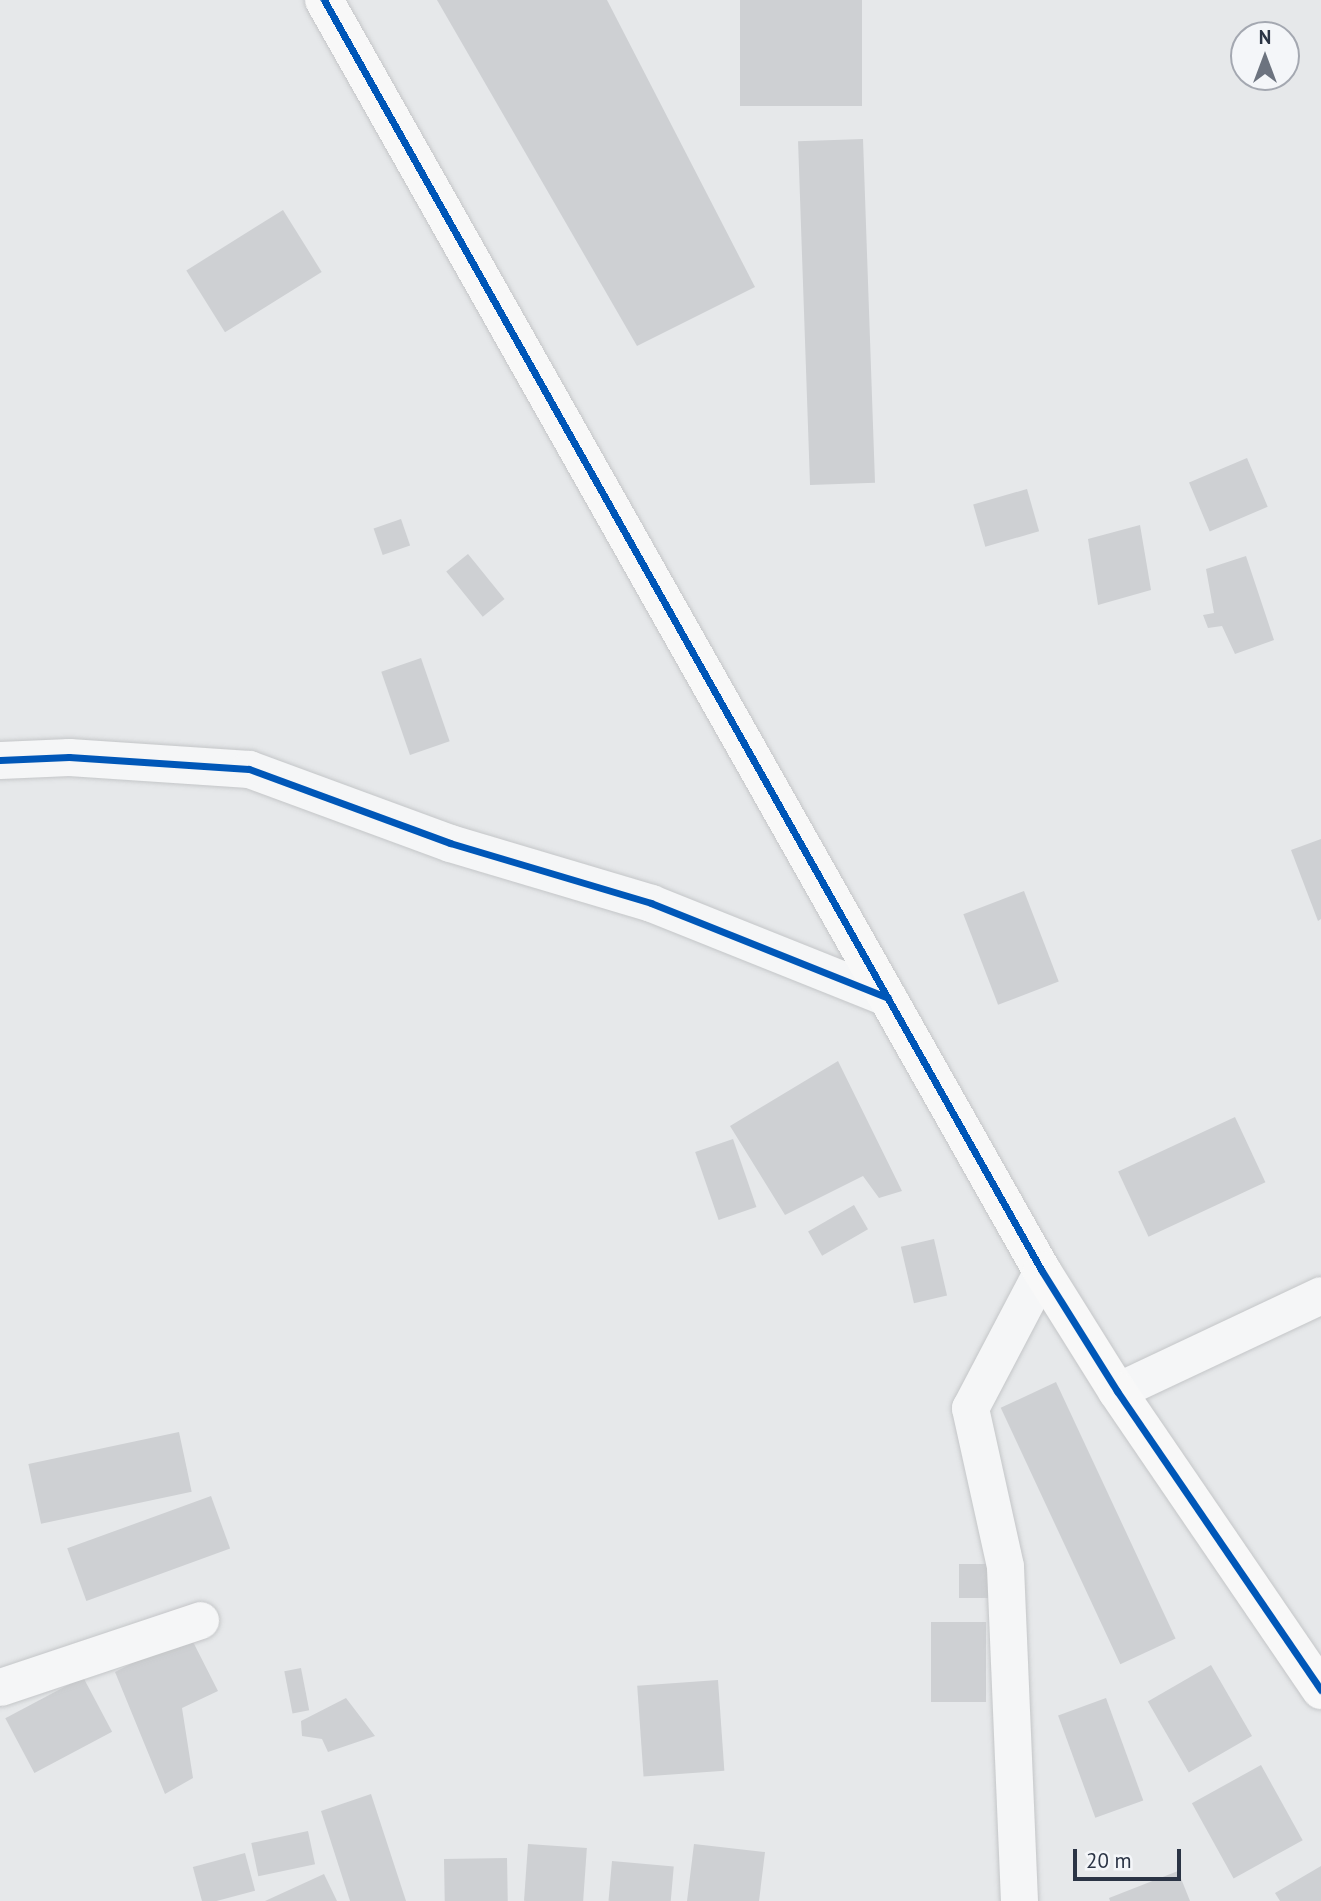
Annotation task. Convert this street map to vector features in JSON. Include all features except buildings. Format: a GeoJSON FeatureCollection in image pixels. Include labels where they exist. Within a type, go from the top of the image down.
{"type":"FeatureCollection","features":[{"type":"Feature","properties":{"kind":"street"},"geometry":{"type":"LineString","coordinates":[[324,0],[1042,1271],[1117,1391],[1321,1690]]}},
{"type":"Feature","properties":{"kind":"street"},"geometry":{"type":"LineString","coordinates":[[0,760],[69,757],[249,769],[450,843],[651,903],[888,998]]}},
{"type":"Feature","properties":{"kind":"street"},"geometry":{"type":"LineString","coordinates":[[1019,1901],[1005,1566],[970,1408],[1042,1271]]}},
{"type":"Feature","properties":{"kind":"street"},"geometry":{"type":"LineString","coordinates":[[1117,1391],[1321,1295]]}},
{"type":"Feature","properties":{"kind":"street"},"geometry":{"type":"LineString","coordinates":[[0,1687],[200,1620]]}},
{"type":"Feature","properties":{"kind":"cycle path"},"geometry":{"type":"LineString","coordinates":[[324,0],[1042,1271],[1117,1391],[1321,1690]]}},
{"type":"Feature","properties":{"kind":"cycle path"},"geometry":{"type":"LineString","coordinates":[[0,760],[69,757],[249,769],[450,843],[651,903],[888,998]]}}]}
